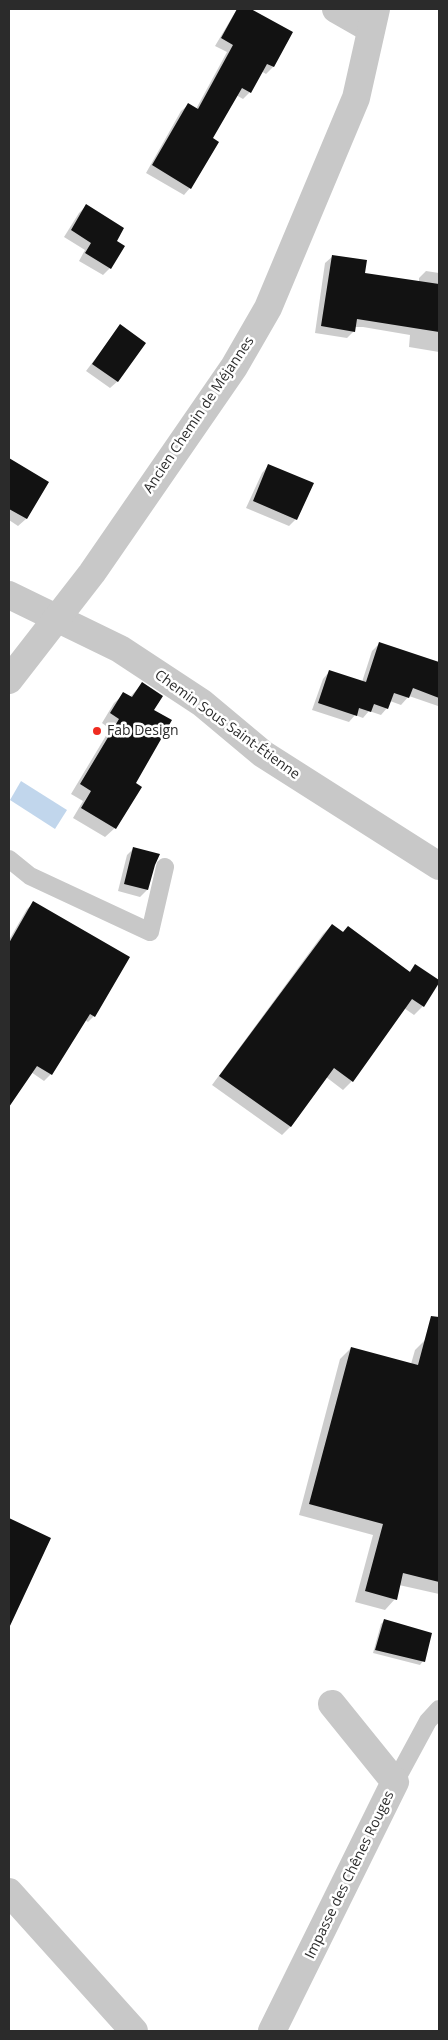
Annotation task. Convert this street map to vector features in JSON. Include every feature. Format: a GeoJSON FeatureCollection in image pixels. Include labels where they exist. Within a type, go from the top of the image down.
{"type":"FeatureCollection","features":[{"type":"Feature","properties":{"kind":"street"},"geometry":{"type":"LineString","coordinates":[[336,9],[373,19]]}},
{"type":"Feature","properties":{"kind":"street","name":"Ancien Chemin de Méjannes"},"geometry":{"type":"LineString","coordinates":[[9,680],[92,572],[234,367],[268,308],[356,98],[373,19]]}},
{"type":"Feature","properties":{"kind":"street","name":"Chemin Sous Saint-Étienne"},"geometry":{"type":"LineString","coordinates":[[9,595],[120,649],[202,703],[263,754],[439,866]]}},
{"type":"Feature","properties":{"kind":"street","name":"Impasse des Chênes Rouges"},"geometry":{"type":"LineString","coordinates":[[272,2031],[396,1782],[332,1704]]}},
{"type":"Feature","properties":{"kind":"street"},"geometry":{"type":"LineString","coordinates":[[9,1892],[134,2031]]}},
{"type":"Feature","properties":{"kind":"lane"},"geometry":{"type":"LineString","coordinates":[[9,859],[30,876],[150,932],[165,867]]}},
{"type":"Feature","properties":{"kind":"lane"},"geometry":{"type":"LineString","coordinates":[[396,1782],[428,1721],[439,1709]]}},
{"type":"Feature","properties":{"kind":"water"},"geometry":{"type":"Polygon","coordinates":[[[21,781],[67,810],[55,829],[10,800],[21,781]]]}},
{"type":"Feature","properties":{"kind":"building"},"geometry":{"type":"Polygon","coordinates":[[[237,9],[251,9],[293,32],[274,67],[267,64],[251,93],[242,88],[213,138],[219,142],[191,189],[152,165],[188,103],[198,109],[233,45],[221,38],[237,9]]]}},
{"type":"Feature","properties":{"kind":"building"},"geometry":{"type":"Polygon","coordinates":[[[86,204],[124,228],[117,241],[125,246],[111,269],[85,253],[91,243],[71,230],[86,204]]]}},
{"type":"Feature","properties":{"kind":"building"},"geometry":{"type":"Polygon","coordinates":[[[332,255],[367,260],[365,273],[439,284],[439,332],[357,319],[355,332],[321,326],[332,255]]]}},
{"type":"Feature","properties":{"kind":"building"},"geometry":{"type":"Polygon","coordinates":[[[120,324],[146,343],[118,382],[92,364],[120,324]]]}},
{"type":"Feature","properties":{"kind":"building"},"geometry":{"type":"Polygon","coordinates":[[[9,458],[49,482],[27,519],[9,509],[9,458]]]}},
{"type":"Feature","properties":{"kind":"building"},"geometry":{"type":"Polygon","coordinates":[[[268,464],[314,483],[297,520],[253,501],[268,464]]]}},
{"type":"Feature","properties":{"kind":"building"},"geometry":{"type":"Polygon","coordinates":[[[379,642],[439,662],[439,698],[413,688],[409,698],[394,693],[388,709],[374,704],[371,712],[359,708],[357,716],[318,703],[329,670],[366,682],[379,642]]]}},
{"type":"Feature","properties":{"kind":"building"},"geometry":{"type":"Polygon","coordinates":[[[142,682],[163,696],[154,710],[172,720],[136,783],[142,787],[116,829],[81,808],[91,791],[80,784],[119,719],[110,713],[123,692],[132,697],[142,682]]]}},
{"type":"Feature","properties":{"kind":"building"},"geometry":{"type":"Polygon","coordinates":[[[133,847],[160,854],[148,890],[124,884],[133,847]]]}},
{"type":"Feature","properties":{"kind":"building"},"geometry":{"type":"Polygon","coordinates":[[[33,901],[130,957],[95,1017],[90,1014],[52,1075],[37,1066],[9,1107],[9,943],[33,901]]]}},
{"type":"Feature","properties":{"kind":"building"},"geometry":{"type":"Polygon","coordinates":[[[332,924],[343,932],[348,926],[410,972],[415,964],[439,980],[439,983],[424,1007],[412,999],[353,1082],[334,1068],[291,1127],[219,1076],[332,924]]]}},
{"type":"Feature","properties":{"kind":"building"},"geometry":{"type":"Polygon","coordinates":[[[431,1316],[439,1317],[439,1582],[403,1573],[397,1600],[365,1591],[383,1524],[309,1504],[351,1347],[418,1365],[431,1316]]]}},
{"type":"Feature","properties":{"kind":"building"},"geometry":{"type":"Polygon","coordinates":[[[9,1518],[51,1538],[9,1628],[9,1518]]]}},
{"type":"Feature","properties":{"kind":"building"},"geometry":{"type":"Polygon","coordinates":[[[384,1619],[432,1633],[425,1662],[375,1650],[384,1619]]]}},
{"type":"Feature","properties":{"kind":"place","name":"Fab Design"},"geometry":{"type":"Point","coordinates":[97,731]}}]}
